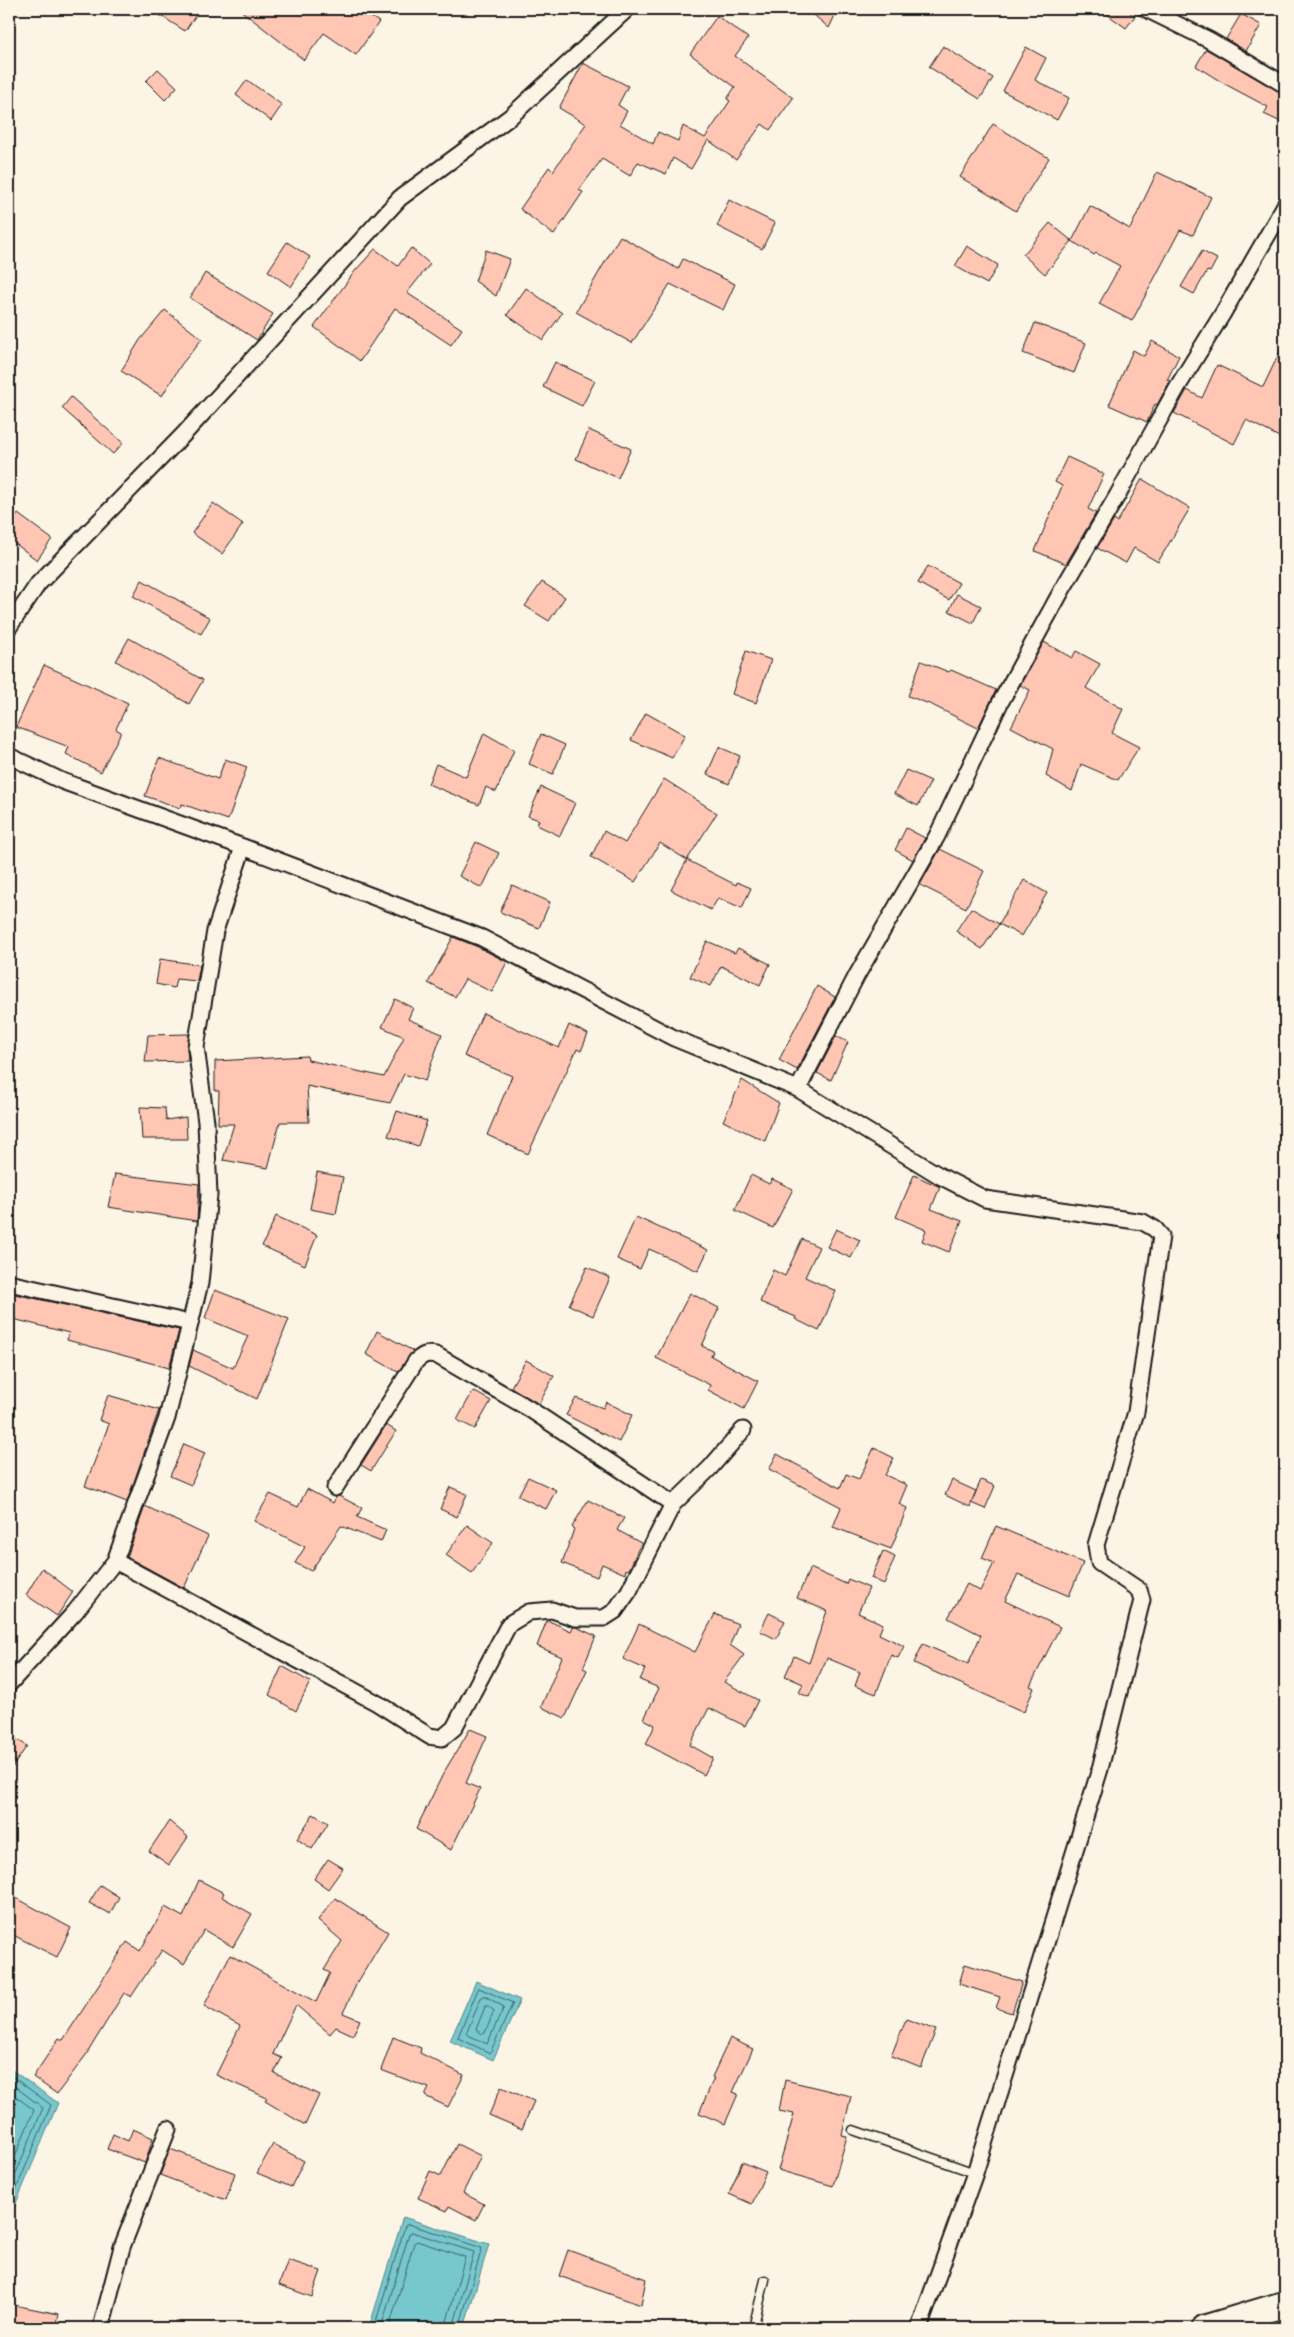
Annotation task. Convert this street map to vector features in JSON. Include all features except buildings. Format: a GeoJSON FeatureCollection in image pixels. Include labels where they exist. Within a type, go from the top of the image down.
{"type":"FeatureCollection","features":[{"type":"Feature","properties":{"kind":"highway"},"geometry":{"type":"LineString","coordinates":[[1209,2327],[1285,2304]]}},
{"type":"Feature","properties":{"kind":"street"},"geometry":{"type":"LineString","coordinates":[[9,627],[38,584],[183,436],[400,198],[510,117],[627,9]]}},
{"type":"Feature","properties":{"kind":"street"},"geometry":{"type":"LineString","coordinates":[[1146,9],[1209,40],[1285,86]]}},
{"type":"Feature","properties":{"kind":"street"},"geometry":{"type":"LineString","coordinates":[[798,1089],[857,975],[938,836],[1000,703],[1062,590],[1178,386],[1223,313],[1285,205]]}},
{"type":"Feature","properties":{"kind":"street"},"geometry":{"type":"LineString","coordinates":[[9,756],[62,781],[243,847],[482,938],[674,1038],[798,1089],[940,1176],[985,1199],[1143,1222],[1155,1229],[1160,1236],[1136,1412],[1096,1545],[1099,1563],[1139,1590],[1142,1600],[1100,1769],[976,2173],[920,2328]]}},
{"type":"Feature","properties":{"kind":"street"},"geometry":{"type":"LineString","coordinates":[[9,1684],[74,1612],[115,1561],[167,1418],[200,1283],[209,1195],[206,1122],[196,1047],[215,931],[243,847]]}},
{"type":"Feature","properties":{"kind":"street"},"geometry":{"type":"LineString","coordinates":[[9,1283],[190,1323]]}},
{"type":"Feature","properties":{"kind":"street"},"geometry":{"type":"LineString","coordinates":[[335,1488],[416,1361],[423,1354],[436,1354],[528,1408],[673,1504]]}},
{"type":"Feature","properties":{"kind":"street"},"geometry":{"type":"LineString","coordinates":[[115,1561],[377,1703],[429,1736],[442,1738],[454,1728],[509,1624],[529,1612],[552,1610],[575,1618],[604,1618],[615,1612],[628,1591],[673,1504],[710,1468],[744,1430]]}},
{"type":"Feature","properties":{"kind":"street"},"geometry":{"type":"LineString","coordinates":[[101,2328],[122,2247],[168,2129]]}},
{"type":"Feature","properties":{"kind":"lane"},"geometry":{"type":"LineString","coordinates":[[853,2130],[976,2173]]}},
{"type":"Feature","properties":{"kind":"lane"},"geometry":{"type":"LineString","coordinates":[[754,2328],[765,2280]]}},
{"type":"Feature","properties":{"kind":"water"},"geometry":{"type":"Polygon","coordinates":[[[476,1981],[520,2000],[493,2060],[450,2041],[476,1981]]]}},
{"type":"Feature","properties":{"kind":"water"},"geometry":{"type":"Polygon","coordinates":[[[9,2068],[58,2103],[9,2220],[9,2068]]]}},
{"type":"Feature","properties":{"kind":"water"},"geometry":{"type":"Polygon","coordinates":[[[403,2217],[489,2244],[464,2328],[369,2328],[403,2217]]]}}]}
